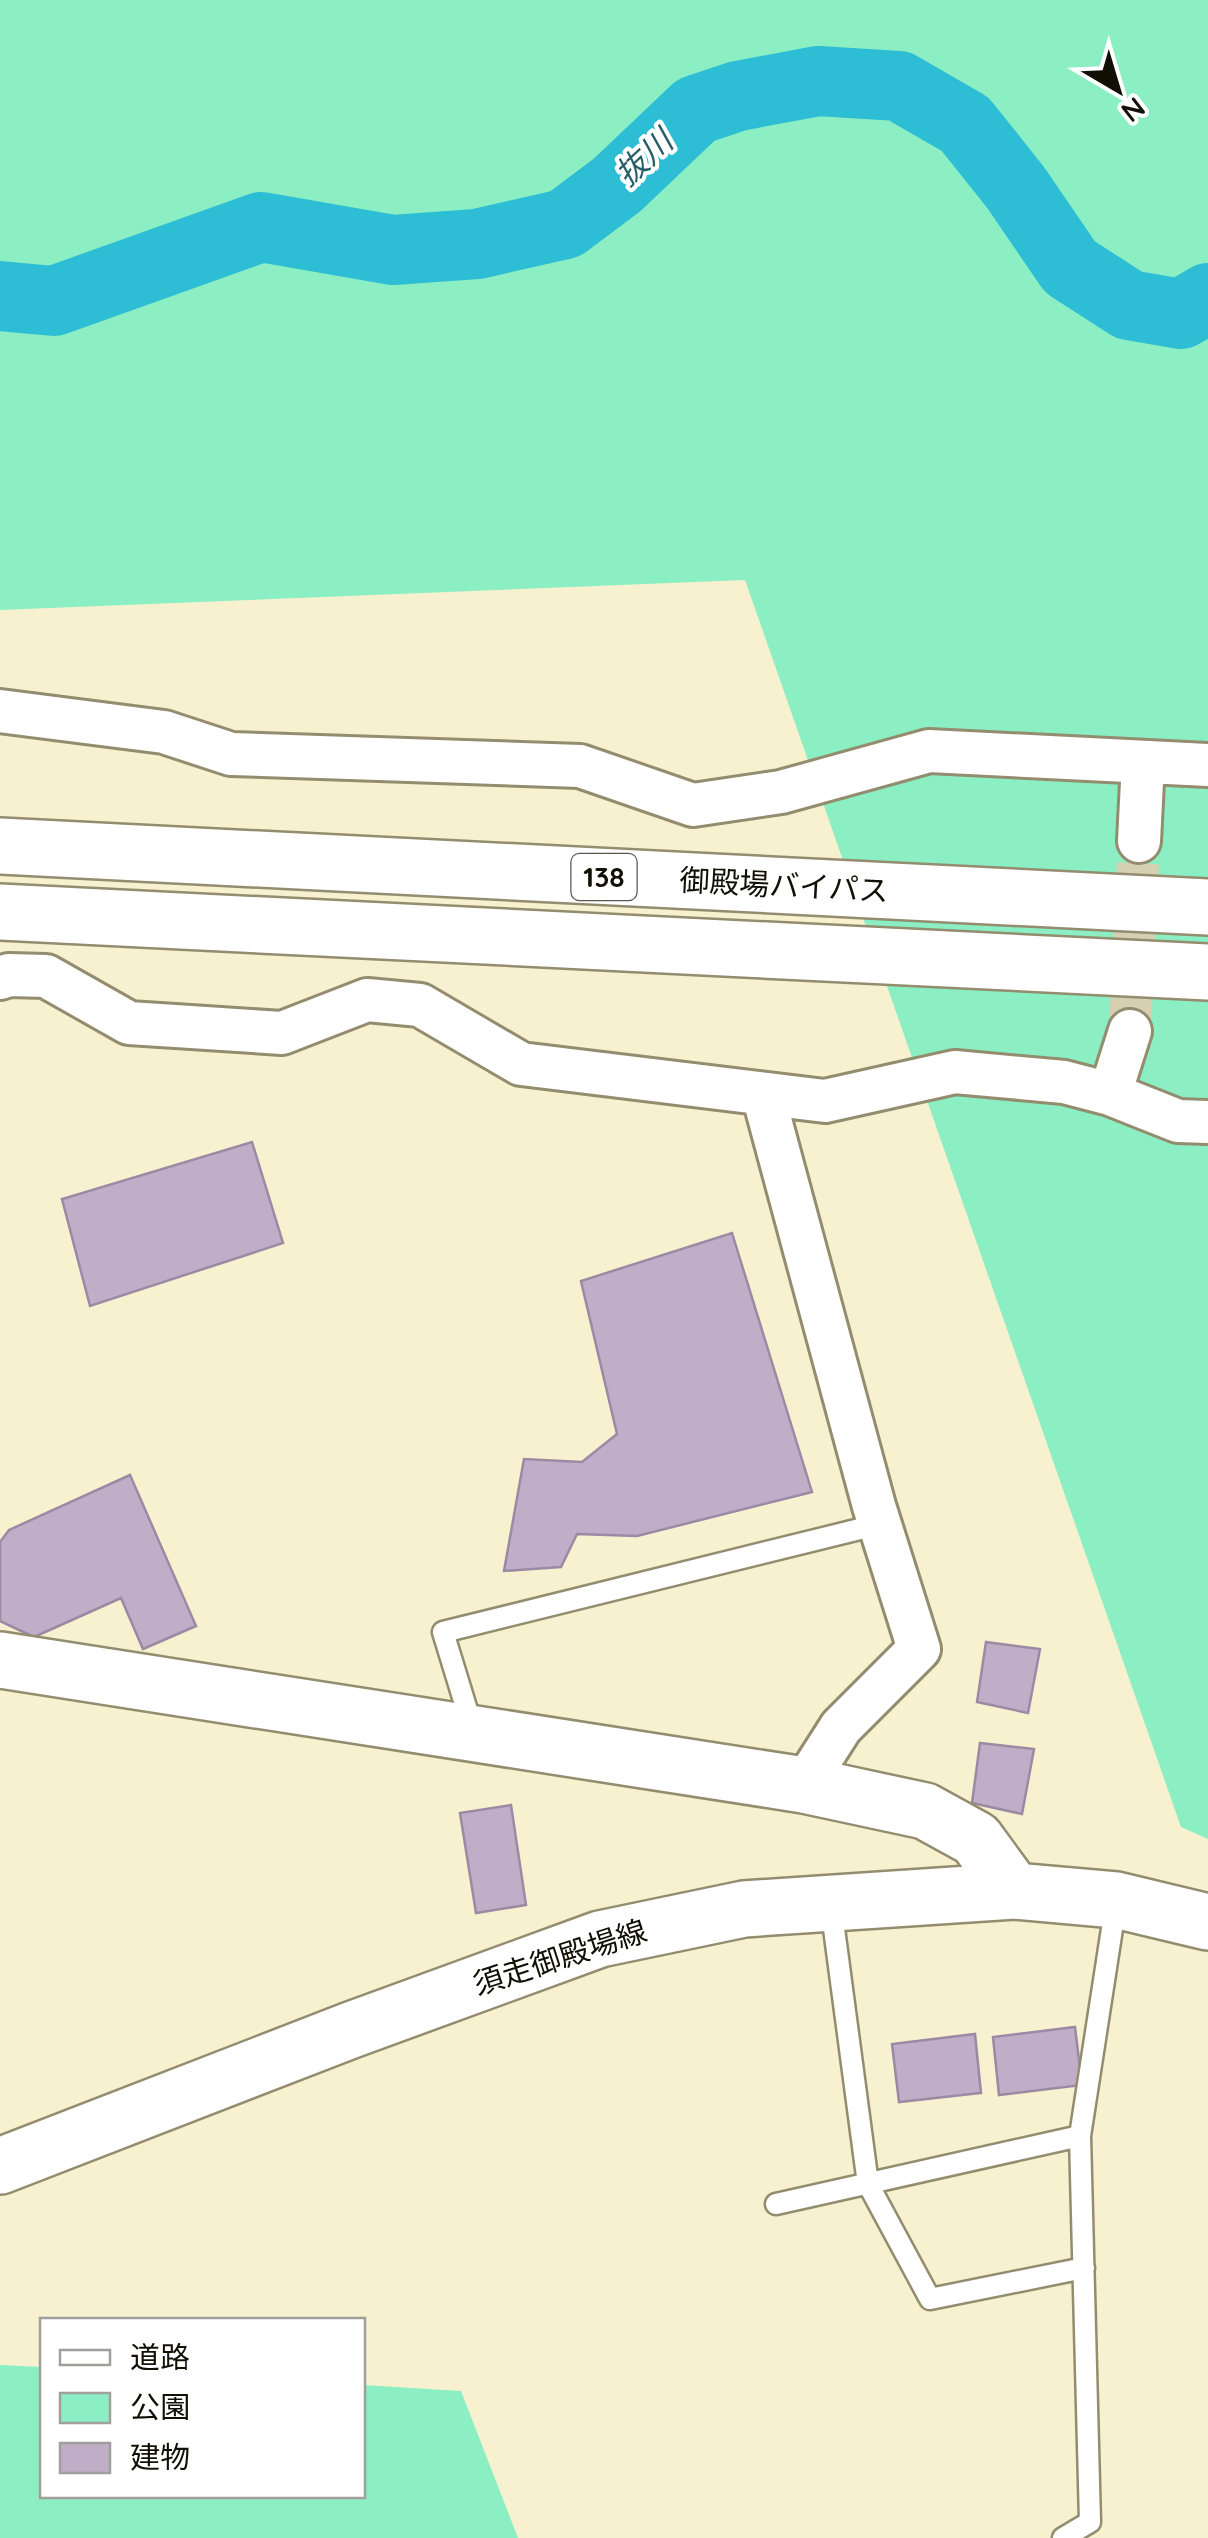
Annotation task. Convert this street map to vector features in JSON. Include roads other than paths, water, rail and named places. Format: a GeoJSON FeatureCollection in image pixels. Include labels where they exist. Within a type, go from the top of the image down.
{"type":"FeatureCollection","features":[{"type":"Feature","properties":{"kind":"main road","name":"御殿場バイパス"},"geometry":{"type":"LineString","coordinates":[[0,846],[1208,908]]}},
{"type":"Feature","properties":{"kind":"main road","name":"138"},"geometry":{"type":"LineString","coordinates":[[0,912],[1208,972]]}},
{"type":"Feature","properties":{"kind":"main road"},"geometry":{"type":"LineString","coordinates":[[0,1660],[804,1784],[925,1811],[976,1839],[1014,1891]]}},
{"type":"Feature","properties":{"kind":"main road","name":"須走御殿場線"},"geometry":{"type":"LineString","coordinates":[[0,2166],[600,1939],[744,1909],[1014,1891],[1116,1900],[1208,1922]]}},
{"type":"Feature","properties":{"kind":"street"},"geometry":{"type":"LineString","coordinates":[[0,710],[164,732],[231,754],[580,766],[693,805],[781,792],[929,751],[1208,765]]}},
{"type":"Feature","properties":{"kind":"street"},"geometry":{"type":"LineString","coordinates":[[1139,841],[1143,762]]}},
{"type":"Feature","properties":{"kind":"street"},"geometry":{"type":"LineString","coordinates":[[0,978],[46,976],[128,1023],[282,1033],[367,1000],[420,1005],[520,1064],[825,1101],[955,1072],[1064,1082],[1110,1094],[1178,1121],[1208,1122]]}},
{"type":"Feature","properties":{"kind":"street"},"geometry":{"type":"LineString","coordinates":[[1110,1094],[1130,1032]]}},
{"type":"Feature","properties":{"kind":"street"},"geometry":{"type":"LineString","coordinates":[[762,1094],[880,1524],[919,1650],[840,1727],[804,1784]]}},
{"type":"Feature","properties":{"kind":"lane"},"geometry":{"type":"LineString","coordinates":[[474,1734],[443,1632],[880,1524]]}},
{"type":"Feature","properties":{"kind":"lane"},"geometry":{"type":"LineString","coordinates":[[1063,2538],[1090,2522],[1080,2136],[1116,1900]]}},
{"type":"Feature","properties":{"kind":"lane"},"geometry":{"type":"LineString","coordinates":[[830,1903],[868,2184],[930,2299],[1084,2268]]}},
{"type":"Feature","properties":{"kind":"lane"},"geometry":{"type":"LineString","coordinates":[[776,2204],[1080,2136]]}},
{"type":"Feature","properties":{"kind":"waterway","name":"抜川"},"geometry":{"type":"LineString","coordinates":[[0,296],[54,301],[261,227],[393,250],[477,244],[565,224],[617,185],[696,110],[738,96],[818,81],[899,86],[965,124],[1016,188],[1070,267],[1129,305],[1181,314],[1208,298]]}},
{"type":"Feature","properties":{"kind":"tunnel"},"geometry":{"type":"LineString","coordinates":[[1130,1031],[1139,841]]}}]}
